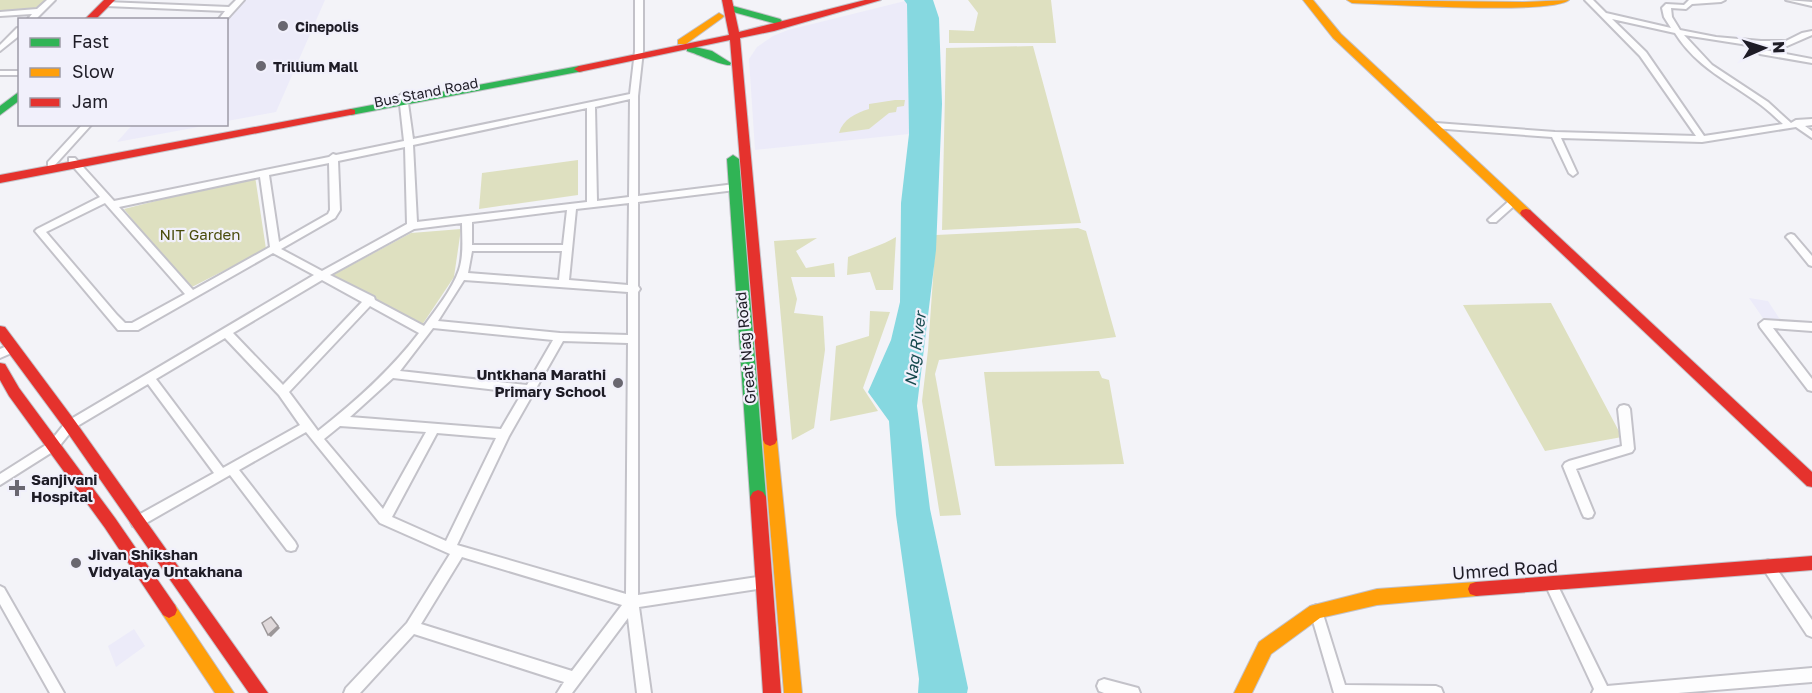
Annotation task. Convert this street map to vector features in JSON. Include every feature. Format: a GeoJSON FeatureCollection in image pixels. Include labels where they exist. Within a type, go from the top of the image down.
{"type":"FeatureCollection","features":[{"type":"Feature","properties":{"kind":"main road","name":"Great Nag Road"},"geometry":{"type":"LineString","coordinates":[[717,0],[725,8],[729,36],[794,693]]}},
{"type":"Feature","properties":{"kind":"main road","name":"Bus Stand Road"},"geometry":{"type":"LineString","coordinates":[[0,174],[638,55],[774,25],[850,0]]}},
{"type":"Feature","properties":{"kind":"main road"},"geometry":{"type":"LineString","coordinates":[[774,25],[725,8],[684,45],[731,61],[774,25],[876,0]]}},
{"type":"Feature","properties":{"kind":"main road"},"geometry":{"type":"LineString","coordinates":[[1308,0],[1337,36],[1436,126],[1812,481]]}},
{"type":"Feature","properties":{"kind":"main road"},"geometry":{"type":"LineString","coordinates":[[1352,0],[1523,5],[1555,3],[1564,0]]}},
{"type":"Feature","properties":{"kind":"main road"},"geometry":{"type":"LineString","coordinates":[[92,18],[112,2]]}},
{"type":"Feature","properties":{"kind":"main road"},"geometry":{"type":"LineString","coordinates":[[99,18],[112,2]]}},
{"type":"Feature","properties":{"kind":"main road","name":"Great Nag Road"},"geometry":{"type":"LineString","coordinates":[[731,61],[735,187],[772,693]]}},
{"type":"Feature","properties":{"kind":"main road"},"geometry":{"type":"LineString","coordinates":[[0,101],[18,85]]}},
{"type":"Feature","properties":{"kind":"main road"},"geometry":{"type":"LineString","coordinates":[[0,112],[18,96]]}},
{"type":"Feature","properties":{"kind":"main road"},"geometry":{"type":"LineString","coordinates":[[0,180],[74,162]]}},
{"type":"Feature","properties":{"kind":"main road"},"geometry":{"type":"LineString","coordinates":[[0,331],[6,351],[70,425],[259,693]]}},
{"type":"Feature","properties":{"kind":"main road"},"geometry":{"type":"LineString","coordinates":[[0,368],[14,392],[117,533],[225,693]]}},
{"type":"Feature","properties":{"kind":"main road","name":"Umred Road"},"geometry":{"type":"LineString","coordinates":[[1243,693],[1265,648],[1316,610],[1377,597],[1812,563]]}},
{"type":"Feature","properties":{"kind":"street"},"geometry":{"type":"LineString","coordinates":[[32,18],[51,0]]}},
{"type":"Feature","properties":{"kind":"street"},"geometry":{"type":"LineString","coordinates":[[184,7],[191,0]]}},
{"type":"Feature","properties":{"kind":"street"},"geometry":{"type":"LineString","coordinates":[[223,18],[240,0]]}},
{"type":"Feature","properties":{"kind":"street"},"geometry":{"type":"LineString","coordinates":[[639,0],[638,55],[634,96],[632,602],[644,693]]}},
{"type":"Feature","properties":{"kind":"street"},"geometry":{"type":"LineString","coordinates":[[1589,0],[1643,54],[1702,139]]}},
{"type":"Feature","properties":{"kind":"street"},"geometry":{"type":"LineString","coordinates":[[1721,0],[1690,2],[1686,7],[1668,6],[1666,9],[1668,17],[1685,43],[1709,67],[1792,124],[1812,135]]}},
{"type":"Feature","properties":{"kind":"street"},"geometry":{"type":"LineString","coordinates":[[1790,0],[1812,4]]}},
{"type":"Feature","properties":{"kind":"street"},"geometry":{"type":"LineString","coordinates":[[112,2],[231,9]]}},
{"type":"Feature","properties":{"kind":"street"},"geometry":{"type":"LineString","coordinates":[[0,14],[39,10]]}},
{"type":"Feature","properties":{"kind":"street"},"geometry":{"type":"LineString","coordinates":[[1605,15],[1751,44],[1786,44],[1804,33],[1812,33]]}},
{"type":"Feature","properties":{"kind":"street"},"geometry":{"type":"LineString","coordinates":[[0,49],[18,32]]}},
{"type":"Feature","properties":{"kind":"street"},"geometry":{"type":"LineString","coordinates":[[1751,44],[1763,52],[1812,61]]}},
{"type":"Feature","properties":{"kind":"street"},"geometry":{"type":"LineString","coordinates":[[0,73],[18,74]]}},
{"type":"Feature","properties":{"kind":"street"},"geometry":{"type":"LineString","coordinates":[[333,158],[335,210],[332,216],[134,327],[122,327],[113,318],[40,231],[109,201],[409,143],[634,96]]}},
{"type":"Feature","properties":{"kind":"street"},"geometry":{"type":"LineString","coordinates":[[403,100],[409,143],[412,226]]}},
{"type":"Feature","properties":{"kind":"street"},"geometry":{"type":"LineString","coordinates":[[591,105],[592,204]]}},
{"type":"Feature","properties":{"kind":"street"},"geometry":{"type":"LineString","coordinates":[[1436,126],[1555,135],[1702,139],[1812,122]]}},
{"type":"Feature","properties":{"kind":"street"},"geometry":{"type":"LineString","coordinates":[[51,164],[86,126]]}},
{"type":"Feature","properties":{"kind":"street"},"geometry":{"type":"LineString","coordinates":[[1555,135],[1573,173]]}},
{"type":"Feature","properties":{"kind":"street"},"geometry":{"type":"LineString","coordinates":[[74,162],[192,295]]}},
{"type":"Feature","properties":{"kind":"street"},"geometry":{"type":"LineString","coordinates":[[264,172],[275,250]]}},
{"type":"Feature","properties":{"kind":"street"},"geometry":{"type":"LineString","coordinates":[[0,480],[53,446],[70,425],[322,275],[412,226],[735,187]]}},
{"type":"Feature","properties":{"kind":"street"},"geometry":{"type":"LineString","coordinates":[[1493,220],[1512,203]]}},
{"type":"Feature","properties":{"kind":"street"},"geometry":{"type":"LineString","coordinates":[[564,283],[572,206]]}},
{"type":"Feature","properties":{"kind":"street"},"geometry":{"type":"LineString","coordinates":[[318,437],[393,374],[429,328],[461,276],[466,248],[467,219]]}},
{"type":"Feature","properties":{"kind":"street"},"geometry":{"type":"LineString","coordinates":[[1791,237],[1812,263]]}},
{"type":"Feature","properties":{"kind":"street"},"geometry":{"type":"LineString","coordinates":[[466,248],[568,248]]}},
{"type":"Feature","properties":{"kind":"street"},"geometry":{"type":"LineString","coordinates":[[275,250],[429,328],[560,337],[632,339]]}},
{"type":"Feature","properties":{"kind":"street"},"geometry":{"type":"LineString","coordinates":[[461,276],[635,289]]}},
{"type":"Feature","properties":{"kind":"street"},"geometry":{"type":"LineString","coordinates":[[284,392],[370,300]]}},
{"type":"Feature","properties":{"kind":"street"},"geometry":{"type":"LineString","coordinates":[[1812,327],[1764,324],[1812,387]]}},
{"type":"Feature","properties":{"kind":"street"},"geometry":{"type":"LineString","coordinates":[[227,333],[284,392],[307,426],[384,519],[454,550],[632,602],[764,582]]}},
{"type":"Feature","properties":{"kind":"street"},"geometry":{"type":"LineString","coordinates":[[351,693],[412,627],[454,550],[504,434],[560,337]]}},
{"type":"Feature","properties":{"kind":"street"},"geometry":{"type":"LineString","coordinates":[[393,374],[530,390]]}},
{"type":"Feature","properties":{"kind":"street"},"geometry":{"type":"LineString","coordinates":[[150,379],[291,546]]}},
{"type":"Feature","properties":{"kind":"street"},"geometry":{"type":"LineString","coordinates":[[1588,513],[1569,466],[1628,449],[1624,409]]}},
{"type":"Feature","properties":{"kind":"street"},"geometry":{"type":"LineString","coordinates":[[338,421],[504,434]]}},
{"type":"Feature","properties":{"kind":"street"},"geometry":{"type":"LineString","coordinates":[[137,522],[307,426]]}},
{"type":"Feature","properties":{"kind":"street"},"geometry":{"type":"LineString","coordinates":[[384,519],[434,428]]}},
{"type":"Feature","properties":{"kind":"street"},"geometry":{"type":"LineString","coordinates":[[1768,566],[1812,631]]}},
{"type":"Feature","properties":{"kind":"street"},"geometry":{"type":"LineString","coordinates":[[1551,584],[1602,693],[1812,675]]}},
{"type":"Feature","properties":{"kind":"street"},"geometry":{"type":"LineString","coordinates":[[0,592],[57,693]]}},
{"type":"Feature","properties":{"kind":"street"},"geometry":{"type":"LineString","coordinates":[[564,693],[632,602]]}},
{"type":"Feature","properties":{"kind":"street"},"geometry":{"type":"LineString","coordinates":[[1316,610],[1341,693],[1436,693]]}},
{"type":"Feature","properties":{"kind":"street"},"geometry":{"type":"LineString","coordinates":[[412,627],[575,679]]}},
{"type":"Feature","properties":{"kind":"street"},"geometry":{"type":"LineString","coordinates":[[1104,686],[1133,693]]}},
{"type":"Feature","properties":{"kind":"shaded area","name":"Trillium Mall"},"geometry":{"type":"Polygon","coordinates":[[[244,0],[325,0],[276,112],[228,121],[228,19],[244,0]]]}},
{"type":"Feature","properties":{"kind":"shaded area"},"geometry":{"type":"Polygon","coordinates":[[[905,1],[907,3],[909,134],[755,150],[749,59],[757,47],[773,36],[788,30],[905,1]]]}},
{"type":"Feature","properties":{"kind":"shaded area"},"geometry":{"type":"Polygon","coordinates":[[[131,126],[204,126],[117,142],[131,126]]]}},
{"type":"Feature","properties":{"kind":"shaded area"},"geometry":{"type":"Polygon","coordinates":[[[1749,298],[1768,301],[1781,321],[1765,321],[1749,298]]]}},
{"type":"Feature","properties":{"kind":"shaded area"},"geometry":{"type":"Polygon","coordinates":[[[134,629],[145,646],[116,667],[108,646],[134,629]]]}},
{"type":"Feature","properties":{"kind":"green space"},"geometry":{"type":"Polygon","coordinates":[[[0,0],[47,0],[37,9],[0,13],[0,0]]]}},
{"type":"Feature","properties":{"kind":"green space"},"geometry":{"type":"Polygon","coordinates":[[[968,0],[1051,0],[1056,43],[949,43],[949,30],[974,31],[978,13],[968,0]]]}},
{"type":"Feature","properties":{"kind":"green space"},"geometry":{"type":"Polygon","coordinates":[[[1033,46],[1081,223],[942,230],[946,48],[1033,46]]]}},
{"type":"Feature","properties":{"kind":"green space"},"geometry":{"type":"Polygon","coordinates":[[[905,100],[904,106],[897,107],[896,112],[889,113],[869,129],[839,133],[847,120],[869,109],[869,104],[905,100]]]}},
{"type":"Feature","properties":{"kind":"green space"},"geometry":{"type":"Polygon","coordinates":[[[578,160],[578,195],[479,209],[482,173],[578,160]]]}},
{"type":"Feature","properties":{"kind":"green space","name":"NIT Garden"},"geometry":{"type":"Polygon","coordinates":[[[255,176],[266,249],[188,289],[124,209],[255,176]]]}},
{"type":"Feature","properties":{"kind":"green space"},"geometry":{"type":"Polygon","coordinates":[[[1078,228],[1086,231],[1116,337],[939,360],[935,374],[961,515],[940,516],[922,401],[936,235],[1078,228]]]}},
{"type":"Feature","properties":{"kind":"green space"},"geometry":{"type":"Polygon","coordinates":[[[461,229],[454,277],[422,325],[333,275],[411,233],[461,229]]]}},
{"type":"Feature","properties":{"kind":"green space"},"geometry":{"type":"Polygon","coordinates":[[[896,237],[893,290],[876,290],[870,272],[847,275],[848,257],[896,237]]]}},
{"type":"Feature","properties":{"kind":"green space"},"geometry":{"type":"Polygon","coordinates":[[[817,238],[796,251],[806,268],[834,263],[835,277],[791,277],[797,299],[794,313],[823,316],[825,350],[814,428],[792,440],[774,241],[817,238]]]}},
{"type":"Feature","properties":{"kind":"green space"},"geometry":{"type":"Polygon","coordinates":[[[1551,303],[1622,437],[1545,451],[1463,305],[1551,303]]]}},
{"type":"Feature","properties":{"kind":"green space"},"geometry":{"type":"Polygon","coordinates":[[[870,311],[890,312],[863,388],[878,411],[830,421],[836,346],[869,336],[870,311]]]}},
{"type":"Feature","properties":{"kind":"green space"},"geometry":{"type":"Polygon","coordinates":[[[1099,371],[1102,378],[1109,380],[1124,464],[995,466],[984,372],[1099,371]]]}},
{"type":"Feature","properties":{"kind":"water","name":"Nag River"},"geometry":{"type":"Polygon","coordinates":[[[904,0],[933,0],[939,18],[942,104],[936,250],[917,406],[930,509],[968,688],[967,693],[918,693],[919,679],[896,515],[889,421],[868,392],[891,340],[900,302],[901,203],[909,134],[907,4],[904,0]]]}},
{"type":"Feature","properties":{"kind":"building"},"geometry":{"type":"Polygon","coordinates":[[[271,617],[278,626],[268,635],[262,623],[271,617]]]}},
{"type":"Feature","properties":{"kind":"traffic: fast"},"geometry":{"type":"LineString","coordinates":[[729,8],[777,21]]}},
{"type":"Feature","properties":{"kind":"traffic: fast"},"geometry":{"type":"LineString","coordinates":[[691,49],[708,53],[726,63]]}},
{"type":"Feature","properties":{"kind":"traffic: fast"},"geometry":{"type":"LineString","coordinates":[[351,112],[579,69]]}},
{"type":"Feature","properties":{"kind":"traffic: fast"},"geometry":{"type":"LineString","coordinates":[[0,112],[18,96]]}},
{"type":"Feature","properties":{"kind":"traffic: fast"},"geometry":{"type":"LineString","coordinates":[[733,159],[758,497]]}},
{"type":"Feature","properties":{"kind":"traffic: slow"},"geometry":{"type":"LineString","coordinates":[[1308,0],[1337,36],[1526,213]]}},
{"type":"Feature","properties":{"kind":"traffic: slow"},"geometry":{"type":"LineString","coordinates":[[1352,0],[1523,5],[1555,3],[1564,0]]}},
{"type":"Feature","properties":{"kind":"traffic: slow"},"geometry":{"type":"LineString","coordinates":[[682,42],[719,16]]}},
{"type":"Feature","properties":{"kind":"traffic: slow"},"geometry":{"type":"LineString","coordinates":[[770,440],[793,693]]}},
{"type":"Feature","properties":{"kind":"traffic: slow"},"geometry":{"type":"LineString","coordinates":[[1243,693],[1265,648],[1316,611],[1377,597],[1476,589]]}},
{"type":"Feature","properties":{"kind":"traffic: slow"},"geometry":{"type":"LineString","coordinates":[[169,610],[225,693]]}},
{"type":"Feature","properties":{"kind":"traffic: jam"},"geometry":{"type":"LineString","coordinates":[[91,18],[110,0]]}},
{"type":"Feature","properties":{"kind":"traffic: jam"},"geometry":{"type":"LineString","coordinates":[[727,0],[734,32],[770,440]]}},
{"type":"Feature","properties":{"kind":"traffic: jam"},"geometry":{"type":"LineString","coordinates":[[579,69],[770,29],[876,0]]}},
{"type":"Feature","properties":{"kind":"traffic: jam"},"geometry":{"type":"LineString","coordinates":[[0,179],[351,112]]}},
{"type":"Feature","properties":{"kind":"traffic: jam"},"geometry":{"type":"LineString","coordinates":[[1526,213],[1812,481]]}},
{"type":"Feature","properties":{"kind":"traffic: jam"},"geometry":{"type":"LineString","coordinates":[[0,331],[70,425],[259,693]]}},
{"type":"Feature","properties":{"kind":"traffic: jam"},"geometry":{"type":"LineString","coordinates":[[0,368],[14,392],[110,523],[169,610]]}},
{"type":"Feature","properties":{"kind":"traffic: jam"},"geometry":{"type":"LineString","coordinates":[[758,497],[772,693]]}},
{"type":"Feature","properties":{"kind":"traffic: jam"},"geometry":{"type":"LineString","coordinates":[[1476,589],[1812,563]]}},
{"type":"Feature","properties":{"kind":"place","name":"Cinepolis"},"geometry":{"type":"Point","coordinates":[283,26]}},
{"type":"Feature","properties":{"kind":"place","name":"Trillium Mall"},"geometry":{"type":"Point","coordinates":[261,66]}},
{"type":"Feature","properties":{"kind":"place","name":"Untkhana Marathi Primary School"},"geometry":{"type":"Point","coordinates":[618,383]}},
{"type":"Feature","properties":{"kind":"place","name":"Sanjivani Hospital"},"geometry":{"type":"Point","coordinates":[17,488]}},
{"type":"Feature","properties":{"kind":"place","name":"Jivan Shikshan Vidyalaya Untakhana"},"geometry":{"type":"Point","coordinates":[76,563]}}]}
